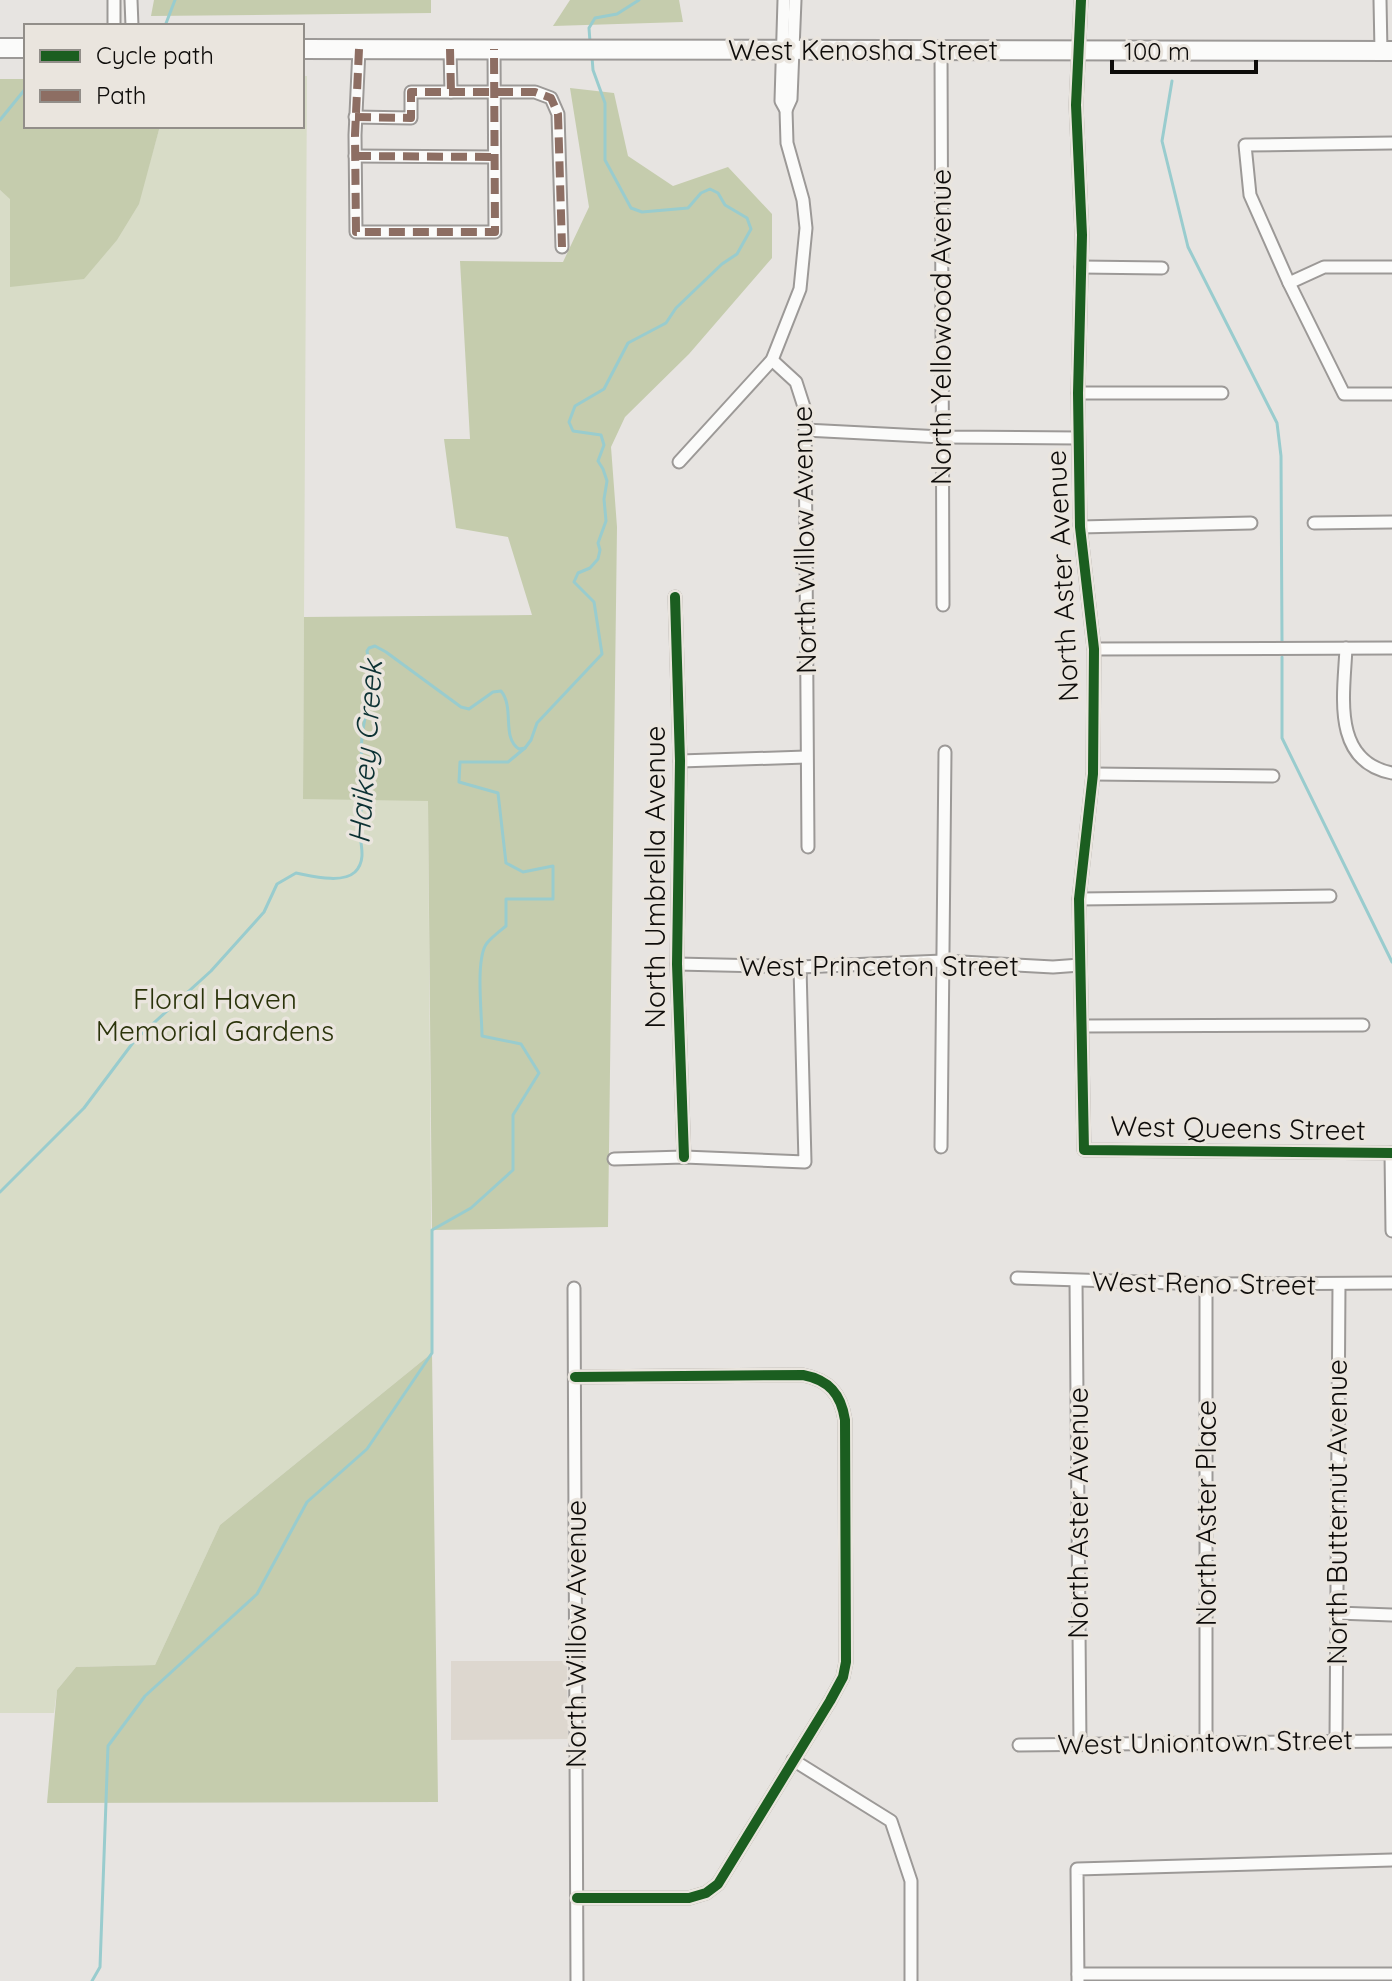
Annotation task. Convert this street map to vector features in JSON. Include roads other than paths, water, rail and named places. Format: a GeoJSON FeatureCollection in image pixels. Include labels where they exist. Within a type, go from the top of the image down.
{"type":"FeatureCollection","features":[{"type":"Feature","properties":{"kind":"main road"},"geometry":{"type":"LineString","coordinates":[[0,48],[24,48]]}},
{"type":"Feature","properties":{"kind":"main road","name":"West Kenosha Street"},"geometry":{"type":"LineString","coordinates":[[304,49],[1386,51]]}},
{"type":"Feature","properties":{"kind":"street"},"geometry":{"type":"LineString","coordinates":[[114,0],[114,24]]}},
{"type":"Feature","properties":{"kind":"street"},"geometry":{"type":"LineString","coordinates":[[131,0],[132,24]]}},
{"type":"Feature","properties":{"kind":"street"},"geometry":{"type":"LineString","coordinates":[[784,0],[788,49]]}},
{"type":"Feature","properties":{"kind":"street"},"geometry":{"type":"LineString","coordinates":[[679,462],[772,360],[800,289],[806,228],[803,200],[787,143],[786,110],[781,101],[795,0]]}},
{"type":"Feature","properties":{"kind":"street","name":"North Aster Avenue"},"geometry":{"type":"LineString","coordinates":[[1081,0],[1076,105],[1081,196],[1078,438],[1080,527],[1094,649],[1093,774],[1079,899],[1084,1150]]}},
{"type":"Feature","properties":{"kind":"street"},"geometry":{"type":"LineString","coordinates":[[1380,0],[1386,51]]}},
{"type":"Feature","properties":{"kind":"street"},"geometry":{"type":"LineString","coordinates":[[359,49],[355,117],[356,232],[495,232],[494,49]]}},
{"type":"Feature","properties":{"kind":"street"},"geometry":{"type":"LineString","coordinates":[[450,49],[451,92]]}},
{"type":"Feature","properties":{"kind":"street","name":"North Yellowood Avenue"},"geometry":{"type":"LineString","coordinates":[[941,50],[943,605]]}},
{"type":"Feature","properties":{"kind":"street"},"geometry":{"type":"LineString","coordinates":[[355,117],[411,118],[411,92],[494,90],[535,92],[551,98],[558,114],[562,247]]}},
{"type":"Feature","properties":{"kind":"street"},"geometry":{"type":"LineString","coordinates":[[1392,143],[1245,145],[1250,195],[1344,394],[1392,394]]}},
{"type":"Feature","properties":{"kind":"street"},"geometry":{"type":"LineString","coordinates":[[355,156],[494,157]]}},
{"type":"Feature","properties":{"kind":"street"},"geometry":{"type":"LineString","coordinates":[[1081,267],[1162,268]]}},
{"type":"Feature","properties":{"kind":"street"},"geometry":{"type":"LineString","coordinates":[[1289,283],[1324,267],[1392,267]]}},
{"type":"Feature","properties":{"kind":"street","name":"North Willow Avenue"},"geometry":{"type":"LineString","coordinates":[[772,360],[796,382],[805,410],[808,847]]}},
{"type":"Feature","properties":{"kind":"street"},"geometry":{"type":"LineString","coordinates":[[1078,393],[1222,393]]}},
{"type":"Feature","properties":{"kind":"street"},"geometry":{"type":"LineString","coordinates":[[805,430],[942,437],[1078,438]]}},
{"type":"Feature","properties":{"kind":"street"},"geometry":{"type":"LineString","coordinates":[[1314,523],[1392,522]]}},
{"type":"Feature","properties":{"kind":"street"},"geometry":{"type":"LineString","coordinates":[[1080,527],[1251,523]]}},
{"type":"Feature","properties":{"kind":"street","name":"North Umbrella Avenue"},"geometry":{"type":"LineString","coordinates":[[675,597],[680,761],[677,964],[684,1157]]}},
{"type":"Feature","properties":{"kind":"street"},"geometry":{"type":"LineString","coordinates":[[1346,648],[1343,714],[1349,743],[1365,760],[1387,772]]}},
{"type":"Feature","properties":{"kind":"street"},"geometry":{"type":"LineString","coordinates":[[1094,649],[1392,648]]}},
{"type":"Feature","properties":{"kind":"street"},"geometry":{"type":"LineString","coordinates":[[941,1147],[945,752]]}},
{"type":"Feature","properties":{"kind":"street"},"geometry":{"type":"LineString","coordinates":[[680,761],[806,757]]}},
{"type":"Feature","properties":{"kind":"street"},"geometry":{"type":"LineString","coordinates":[[1093,774],[1273,776]]}},
{"type":"Feature","properties":{"kind":"street"},"geometry":{"type":"LineString","coordinates":[[1079,899],[1330,896]]}},
{"type":"Feature","properties":{"kind":"street","name":"West Princeton Street"},"geometry":{"type":"LineString","coordinates":[[677,964],[800,967],[943,961],[1053,967],[1080,965]]}},
{"type":"Feature","properties":{"kind":"street"},"geometry":{"type":"LineString","coordinates":[[614,1159],[684,1157],[805,1162],[800,967]]}},
{"type":"Feature","properties":{"kind":"street"},"geometry":{"type":"LineString","coordinates":[[1083,1026],[1363,1025]]}},
{"type":"Feature","properties":{"kind":"street","name":"West Queens Street"},"geometry":{"type":"LineString","coordinates":[[1084,1150],[1391,1153]]}},
{"type":"Feature","properties":{"kind":"street"},"geometry":{"type":"LineString","coordinates":[[1391,1153],[1392,1231]]}},
{"type":"Feature","properties":{"kind":"street","name":"West Reno Street"},"geometry":{"type":"LineString","coordinates":[[1017,1278],[1206,1284],[1392,1283]]}},
{"type":"Feature","properties":{"kind":"street","name":"North Aster Avenue"},"geometry":{"type":"LineString","coordinates":[[1076,1281],[1080,1745]]}},
{"type":"Feature","properties":{"kind":"street","name":"North Aster Place"},"geometry":{"type":"LineString","coordinates":[[1206,1284],[1206,1742]]}},
{"type":"Feature","properties":{"kind":"street","name":"North Butternut Avenue"},"geometry":{"type":"LineString","coordinates":[[1336,1740],[1339,1284]]}},
{"type":"Feature","properties":{"kind":"street","name":"North Willow Avenue"},"geometry":{"type":"LineString","coordinates":[[574,1288],[577,1981]]}},
{"type":"Feature","properties":{"kind":"street"},"geometry":{"type":"LineString","coordinates":[[575,1377],[803,1375],[816,1378],[833,1389],[843,1407],[846,1662],[843,1677],[726,1874],[706,1893],[689,1898],[577,1898]]}},
{"type":"Feature","properties":{"kind":"street"},"geometry":{"type":"LineString","coordinates":[[1337,1613],[1392,1615]]}},
{"type":"Feature","properties":{"kind":"street","name":"West Uniontown Street"},"geometry":{"type":"LineString","coordinates":[[1019,1745],[1392,1741]]}},
{"type":"Feature","properties":{"kind":"street"},"geometry":{"type":"LineString","coordinates":[[793,1760],[891,1821],[911,1881],[911,1981]]}},
{"type":"Feature","properties":{"kind":"street"},"geometry":{"type":"LineString","coordinates":[[1392,1860],[1077,1869],[1078,1977],[1392,1974]]}},
{"type":"Feature","properties":{"kind":"waterway"},"geometry":{"type":"LineString","coordinates":[[166,24],[175,0]]}},
{"type":"Feature","properties":{"kind":"waterway","name":"Haikey Creek"},"geometry":{"type":"LineString","coordinates":[[590,42],[589,28],[595,18],[617,14],[639,0]]}},
{"type":"Feature","properties":{"kind":"waterway","name":"Haikey Creek"},"geometry":{"type":"LineString","coordinates":[[0,1192],[84,1108],[135,1040],[211,971],[264,912],[277,884],[296,873],[343,878],[359,867],[362,856],[359,819],[368,784],[361,752],[371,683],[369,648],[375,646],[386,652],[461,707],[469,709],[493,692],[501,691],[507,706],[511,737],[519,749],[525,748],[537,723],[602,654],[594,602],[574,582],[578,573],[590,568],[598,559],[600,550],[598,543],[606,521],[604,499],[607,481],[598,461],[604,445],[601,435],[573,431],[569,422],[575,406],[604,389],[628,343],[666,323],[676,308],[722,264],[737,254],[751,229],[747,218],[725,205],[718,193],[710,189],[701,193],[688,208],[642,212],[631,208],[605,160],[605,103],[593,70],[592,57]]}},
{"type":"Feature","properties":{"kind":"waterway"},"geometry":{"type":"LineString","coordinates":[[1172,81],[1162,141],[1188,247],[1277,423],[1281,456],[1282,641]]}},
{"type":"Feature","properties":{"kind":"waterway"},"geometry":{"type":"LineString","coordinates":[[0,120],[24,90]]}},
{"type":"Feature","properties":{"kind":"waterway"},"geometry":{"type":"LineString","coordinates":[[1282,657],[1282,738],[1392,962]]}},
{"type":"Feature","properties":{"kind":"waterway"},"geometry":{"type":"LineString","coordinates":[[92,1981],[100,1967],[108,1746],[145,1696],[257,1594],[307,1502],[367,1449],[432,1353],[432,1230],[471,1208],[513,1170],[513,1115],[539,1073],[521,1044],[482,1036],[481,961],[487,943],[506,926],[506,899],[553,899],[553,866],[523,872],[506,863],[498,793],[459,782],[460,762],[508,762],[525,748]]}},
{"type":"Feature","properties":{"kind":"park label","name":"Floral Haven Memorial Gardens"},"geometry":{"type":"Point","coordinates":[215,1015]}}]}
